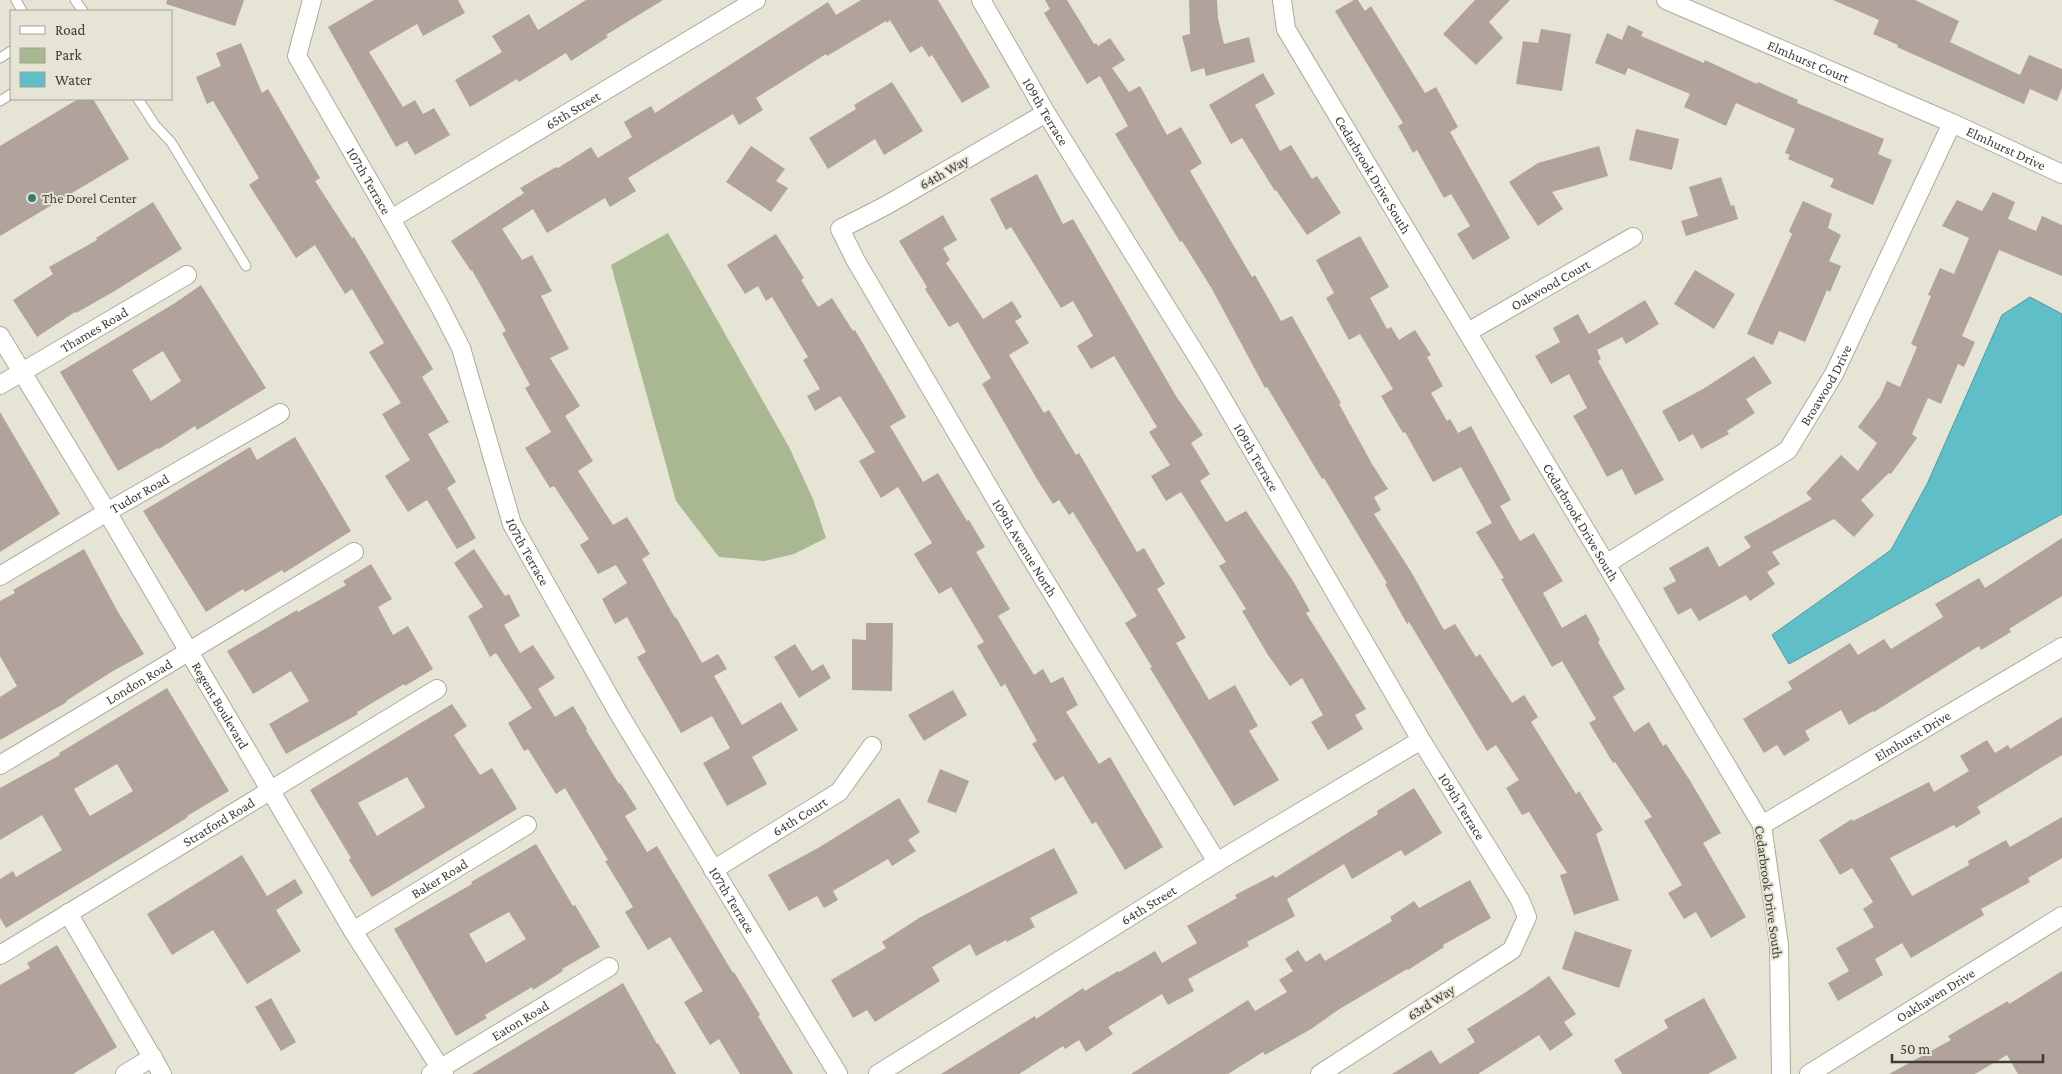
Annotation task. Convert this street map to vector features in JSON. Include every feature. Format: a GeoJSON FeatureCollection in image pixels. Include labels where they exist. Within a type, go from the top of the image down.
{"type":"FeatureCollection","features":[{"type":"Feature","properties":{"kind":"street","name":"107th Terrace"},"geometry":{"type":"LineString","coordinates":[[312,0],[296,56],[439,305],[460,348],[512,524],[619,714],[838,1074]]}},
{"type":"Feature","properties":{"kind":"street","name":"65th Street"},"geometry":{"type":"LineString","coordinates":[[391,220],[756,0]]}},
{"type":"Feature","properties":{"kind":"street","name":"109th Terrace"},"geometry":{"type":"LineString","coordinates":[[981,0],[1046,113],[1208,374],[1421,740],[1520,900],[1527,917]]}},
{"type":"Feature","properties":{"kind":"street","name":"Cedarbrook Drive South"},"geometry":{"type":"LineString","coordinates":[[1282,0],[1286,29],[1762,824],[1779,945],[1780,1074]]}},
{"type":"Feature","properties":{"kind":"street","name":"Elmhurst Court"},"geometry":{"type":"LineString","coordinates":[[1666,0],[1952,122]]}},
{"type":"Feature","properties":{"kind":"street","name":"64th Way"},"geometry":{"type":"LineString","coordinates":[[840,229],[885,206],[1046,113]]}},
{"type":"Feature","properties":{"kind":"street","name":"Elmhurst Drive"},"geometry":{"type":"LineString","coordinates":[[1952,122],[2062,174]]}},
{"type":"Feature","properties":{"kind":"street","name":"Broawood Drive"},"geometry":{"type":"LineString","coordinates":[[1606,564],[1788,450],[1834,374],[1952,122]]}},
{"type":"Feature","properties":{"kind":"street","name":"109th Avenue North"},"geometry":{"type":"LineString","coordinates":[[840,229],[856,261],[1012,527],[1217,862]]}},
{"type":"Feature","properties":{"kind":"street","name":"Oakwood Court"},"geometry":{"type":"LineString","coordinates":[[1468,332],[1633,237]]}},
{"type":"Feature","properties":{"kind":"street","name":"Thames Road"},"geometry":{"type":"LineString","coordinates":[[0,385],[187,275]]}},
{"type":"Feature","properties":{"kind":"street","name":"Regent Boulevard"},"geometry":{"type":"LineString","coordinates":[[0,336],[107,512],[269,791],[439,1072]]}},
{"type":"Feature","properties":{"kind":"street","name":"Tudor Road"},"geometry":{"type":"LineString","coordinates":[[0,576],[280,413]]}},
{"type":"Feature","properties":{"kind":"street","name":"London Road"},"geometry":{"type":"LineString","coordinates":[[0,765],[354,552]]}},
{"type":"Feature","properties":{"kind":"street","name":"Elmhurst Drive"},"geometry":{"type":"LineString","coordinates":[[1762,824],[2062,647]]}},
{"type":"Feature","properties":{"kind":"street","name":"Stratford Road"},"geometry":{"type":"LineString","coordinates":[[0,955],[437,689]]}},
{"type":"Feature","properties":{"kind":"street","name":"64th Street"},"geometry":{"type":"LineString","coordinates":[[878,1074],[1217,862],[1421,740]]}},
{"type":"Feature","properties":{"kind":"street","name":"64th Court"},"geometry":{"type":"LineString","coordinates":[[713,870],[839,792],[872,746]]}},
{"type":"Feature","properties":{"kind":"street","name":"Baker Road"},"geometry":{"type":"LineString","coordinates":[[353,931],[527,825]]}},
{"type":"Feature","properties":{"kind":"street"},"geometry":{"type":"LineString","coordinates":[[68,913],[162,1074]]}},
{"type":"Feature","properties":{"kind":"street","name":"Oakhaven Drive"},"geometry":{"type":"LineString","coordinates":[[1809,1074],[2062,916]]}},
{"type":"Feature","properties":{"kind":"street","name":"63rd Way"},"geometry":{"type":"LineString","coordinates":[[1320,1074],[1512,950],[1527,917]]}},
{"type":"Feature","properties":{"kind":"street","name":"Eaton Road"},"geometry":{"type":"LineString","coordinates":[[439,1072],[608,967]]}},
{"type":"Feature","properties":{"kind":"street"},"geometry":{"type":"LineString","coordinates":[[125,1074],[152,1057]]}},
{"type":"Feature","properties":{"kind":"lane"},"geometry":{"type":"LineString","coordinates":[[139,100],[155,124],[171,142],[246,266]]}},
{"type":"Feature","properties":{"kind":"green space"},"geometry":{"type":"Polygon","coordinates":[[[668,233],[789,447],[813,499],[826,538],[794,554],[764,561],[719,557],[676,501],[611,265],[668,233]]]}},
{"type":"Feature","properties":{"kind":"water"},"geometry":{"type":"Polygon","coordinates":[[[2030,297],[2062,314],[2062,514],[1789,664],[1772,635],[1891,550],[1927,484],[2002,315],[2030,297]]]}},
{"type":"Feature","properties":{"kind":"building"},"geometry":{"type":"Polygon","coordinates":[[[167,0],[244,0],[235,26],[166,4],[167,0]]]}},
{"type":"Feature","properties":{"kind":"building"},"geometry":{"type":"Polygon","coordinates":[[[374,0],[458,0],[465,13],[423,36],[417,24],[369,52],[403,107],[415,100],[423,114],[434,108],[450,135],[415,155],[407,141],[396,147],[328,27],[374,0]]]}},
{"type":"Feature","properties":{"kind":"building"},"geometry":{"type":"Polygon","coordinates":[[[586,0],[663,0],[606,35],[608,37],[571,61],[566,53],[519,82],[517,79],[470,107],[455,80],[502,52],[492,36],[529,14],[538,30],[586,0]]]}},
{"type":"Feature","properties":{"kind":"building"},"geometry":{"type":"Polygon","coordinates":[[[861,0],[938,0],[990,87],[962,103],[932,55],[929,57],[922,46],[910,53],[890,20],[887,23],[886,21],[827,56],[826,54],[756,98],[763,110],[739,125],[733,114],[628,178],[636,191],[610,207],[605,198],[547,233],[533,209],[502,229],[522,260],[532,255],[552,291],[541,296],[569,349],[550,358],[580,406],[565,416],[593,461],[578,471],[613,525],[627,517],[650,554],[642,559],[702,663],[718,654],[727,669],[714,676],[742,725],[781,702],[798,730],[752,757],[767,784],[727,806],[703,763],[730,748],[712,716],[681,733],[637,657],[646,652],[627,617],[615,624],[602,599],[627,583],[616,565],[598,574],[580,545],[589,539],[554,486],[550,488],[525,448],[551,432],[525,388],[530,385],[502,333],[506,331],[472,270],[451,241],[524,193],[520,188],[556,167],[558,168],[591,147],[598,158],[632,137],[624,122],[651,106],[655,113],[828,2],[836,15],[861,0]]]}},
{"type":"Feature","properties":{"kind":"building"},"geometry":{"type":"Polygon","coordinates":[[[1045,0],[1067,0],[1094,44],[1096,43],[1098,46],[1110,38],[1125,60],[1112,68],[1129,92],[1140,86],[1167,135],[1181,127],[1202,163],[1190,171],[1252,277],[1255,275],[1281,321],[1292,316],[1341,403],[1339,404],[1372,464],[1388,489],[1374,497],[1381,510],[1374,514],[1410,570],[1444,630],[1455,624],[1476,657],[1480,654],[1512,703],[1524,695],[1538,717],[1531,722],[1576,794],[1579,791],[1603,830],[1596,834],[1619,900],[1574,915],[1560,875],[1567,873],[1529,812],[1522,815],[1506,788],[1519,780],[1496,745],[1487,751],[1409,622],[1407,624],[1385,584],[1387,583],[1324,478],[1322,479],[1267,387],[1265,388],[1212,289],[1182,241],[1180,242],[1115,134],[1128,126],[1100,76],[1087,84],[1044,13],[1050,9],[1045,0]]]}},
{"type":"Feature","properties":{"kind":"building"},"geometry":{"type":"Polygon","coordinates":[[[1189,0],[1217,0],[1218,18],[1224,44],[1249,37],[1255,62],[1206,76],[1204,68],[1191,72],[1182,36],[1190,34],[1189,0]]]}},
{"type":"Feature","properties":{"kind":"building"},"geometry":{"type":"Polygon","coordinates":[[[1354,0],[1358,0],[1365,11],[1371,6],[1425,93],[1436,87],[1458,127],[1450,132],[1510,238],[1473,260],[1457,234],[1470,226],[1451,194],[1444,198],[1417,150],[1413,153],[1398,126],[1403,123],[1335,11],[1354,0]]]}},
{"type":"Feature","properties":{"kind":"building"},"geometry":{"type":"Polygon","coordinates":[[[1475,0],[1510,0],[1489,22],[1503,38],[1476,65],[1443,34],[1475,0]]]}},
{"type":"Feature","properties":{"kind":"building"},"geometry":{"type":"Polygon","coordinates":[[[1833,0],[1915,0],[1959,21],[1950,42],[2020,75],[2029,55],[2062,69],[2062,88],[2057,101],[2030,89],[2024,104],[1897,47],[1898,45],[1873,34],[1879,20],[1833,0]]]}},
{"type":"Feature","properties":{"kind":"building"},"geometry":{"type":"Polygon","coordinates":[[[1628,25],[1643,32],[1641,36],[1704,63],[1705,60],[1757,84],[1758,82],[1798,100],[1797,103],[1884,139],[1878,154],[1892,160],[1873,205],[1830,187],[1834,179],[1788,159],[1790,155],[1785,153],[1795,129],[1736,103],[1726,126],[1684,107],[1690,94],[1628,68],[1625,75],[1595,63],[1607,33],[1622,40],[1628,25]]]}},
{"type":"Feature","properties":{"kind":"building"},"geometry":{"type":"Polygon","coordinates":[[[1541,29],[1571,34],[1562,91],[1516,84],[1523,41],[1538,43],[1541,29]]]}},
{"type":"Feature","properties":{"kind":"building"},"geometry":{"type":"Polygon","coordinates":[[[241,43],[262,93],[268,89],[320,178],[315,181],[352,238],[354,237],[433,369],[422,377],[449,422],[428,434],[456,482],[447,488],[476,538],[457,549],[427,500],[408,512],[385,476],[410,460],[382,414],[401,403],[369,352],[384,343],[352,289],[345,294],[315,245],[296,258],[249,185],[259,178],[213,101],[207,104],[196,77],[221,66],[216,53],[241,43]]]}},
{"type":"Feature","properties":{"kind":"building"},"geometry":{"type":"Polygon","coordinates":[[[1263,73],[1275,94],[1255,105],[1280,151],[1291,145],[1312,179],[1317,176],[1341,213],[1307,235],[1275,191],[1242,138],[1231,144],[1209,105],[1263,73]]]}},
{"type":"Feature","properties":{"kind":"building"},"geometry":{"type":"Polygon","coordinates":[[[892,82],[923,131],[884,155],[875,139],[828,169],[809,138],[856,109],[854,105],[892,82]]]}},
{"type":"Feature","properties":{"kind":"building","name":"The Dorel Center"},"geometry":{"type":"Polygon","coordinates":[[[76,100],[94,100],[129,159],[0,236],[0,146],[76,100]]]}},
{"type":"Feature","properties":{"kind":"building"},"geometry":{"type":"Polygon","coordinates":[[[1636,129],[1679,139],[1672,170],[1629,160],[1636,129]]]}},
{"type":"Feature","properties":{"kind":"building"},"geometry":{"type":"Polygon","coordinates":[[[751,146],[785,169],[776,181],[788,188],[771,212],[726,182],[751,146]]]}},
{"type":"Feature","properties":{"kind":"building"},"geometry":{"type":"Polygon","coordinates":[[[1599,146],[1608,176],[1552,192],[1563,209],[1538,226],[1509,182],[1538,163],[1599,146]]]}},
{"type":"Feature","properties":{"kind":"building"},"geometry":{"type":"Polygon","coordinates":[[[1037,174],[1063,224],[1073,219],[1176,396],[1203,435],[1191,443],[1210,474],[1200,481],[1226,522],[1246,511],[1293,581],[1310,611],[1306,613],[1366,709],[1355,715],[1363,729],[1328,750],[1311,722],[1323,715],[1302,678],[1290,686],[1268,655],[1242,611],[1246,609],[1219,566],[1226,562],[1181,492],[1166,501],[1151,476],[1170,465],[1149,432],[1157,427],[1114,356],[1091,369],[1077,346],[1093,336],[1073,301],[1061,308],[1011,227],[1006,230],[990,199],[1037,174]]]}},
{"type":"Feature","properties":{"kind":"building"},"geometry":{"type":"Polygon","coordinates":[[[1721,177],[1731,206],[1734,205],[1738,219],[1686,236],[1681,221],[1698,216],[1689,187],[1721,177]]]}},
{"type":"Feature","properties":{"kind":"building"},"geometry":{"type":"Polygon","coordinates":[[[1993,192],[2015,202],[2008,219],[2036,231],[2042,216],[2062,225],[2062,276],[1999,250],[1962,336],[1975,342],[1964,367],[1958,364],[1941,404],[1928,398],[1912,434],[1917,438],[1891,474],[1889,473],[1861,500],[1874,515],[1854,537],[1834,519],[1772,552],[1780,564],[1767,572],[1775,584],[1750,601],[1746,595],[1699,621],[1691,608],[1678,615],[1663,588],[1676,581],[1669,568],[1708,546],[1719,567],[1751,547],[1744,537],[1812,499],[1806,493],[1841,455],[1858,471],[1877,443],[1858,427],[1880,397],[1887,381],[1900,387],[1917,347],[1911,344],[1931,296],[1928,295],[1940,268],[1954,274],[1969,238],[1942,226],[1957,200],[1982,211],[1993,192]]]}},
{"type":"Feature","properties":{"kind":"building"},"geometry":{"type":"Polygon","coordinates":[[[1803,201],[1832,214],[1828,228],[1841,235],[1829,261],[1841,266],[1830,292],[1827,290],[1805,342],[1779,331],[1773,345],[1747,334],[1792,234],[1789,231],[1803,201]]]}},
{"type":"Feature","properties":{"kind":"building"},"geometry":{"type":"Polygon","coordinates":[[[153,202],[182,249],[113,292],[75,312],[37,337],[13,300],[53,274],[49,267],[97,240],[96,238],[153,202]]]}},
{"type":"Feature","properties":{"kind":"building"},"geometry":{"type":"Polygon","coordinates":[[[943,215],[957,240],[943,248],[950,260],[946,263],[983,319],[1012,301],[1022,317],[1015,321],[1029,343],[1009,355],[1044,413],[1049,410],[1076,455],[1079,453],[1137,552],[1144,548],[1165,584],[1157,589],[1186,638],[1176,643],[1209,700],[1235,685],[1258,726],[1249,731],[1279,780],[1234,806],[1150,668],[1152,667],[1125,623],[1137,616],[1073,512],[1069,515],[1059,500],[1053,504],[1037,479],[982,384],[991,378],[958,322],[949,327],[925,289],[927,287],[899,241],[943,215]]]}},
{"type":"Feature","properties":{"kind":"building"},"geometry":{"type":"Polygon","coordinates":[[[776,234],[804,278],[801,280],[818,307],[832,298],[853,331],[855,330],[906,417],[890,426],[923,482],[938,473],[985,547],[976,552],[1010,609],[998,616],[1034,675],[1043,669],[1051,683],[1063,677],[1078,705],[1066,712],[1099,764],[1110,757],[1163,847],[1125,870],[1096,822],[1092,824],[1063,776],[1055,781],[1032,744],[1037,741],[1005,684],[1001,687],[977,646],[984,642],[951,587],[939,594],[914,554],[932,543],[898,487],[881,498],[859,461],[875,452],[840,396],[815,411],[807,396],[820,389],[803,360],[808,357],[772,297],[766,301],[758,286],[745,294],[727,265],[776,234]]]}},
{"type":"Feature","properties":{"kind":"building"},"geometry":{"type":"Polygon","coordinates":[[[1360,236],[1389,287],[1370,298],[1387,329],[1391,327],[1399,340],[1415,330],[1431,355],[1427,357],[1443,386],[1431,393],[1447,421],[1450,419],[1458,433],[1471,426],[1511,500],[1500,506],[1520,541],[1534,533],[1563,581],[1543,593],[1562,628],[1586,614],[1600,640],[1598,642],[1625,689],[1613,697],[1634,732],[1649,722],[1663,746],[1666,744],[1689,779],[1721,833],[1703,843],[1746,917],[1711,938],[1696,912],[1684,919],[1668,893],[1682,885],[1644,821],[1652,817],[1615,762],[1613,763],[1589,723],[1596,719],[1562,661],[1552,667],[1501,579],[1504,578],[1476,532],[1492,523],[1461,467],[1433,482],[1405,432],[1403,433],[1381,396],[1393,389],[1360,334],[1349,340],[1326,298],[1334,293],[1316,260],[1360,236]]]}},
{"type":"Feature","properties":{"kind":"building"},"geometry":{"type":"Polygon","coordinates":[[[1695,270],[1735,294],[1714,329],[1674,304],[1695,270]]]}},
{"type":"Feature","properties":{"kind":"building"},"geometry":{"type":"Polygon","coordinates":[[[201,285],[266,388],[197,430],[195,426],[159,449],[118,471],[60,372],[175,303],[201,285]],[[163,351],[132,370],[151,401],[181,381],[163,351]]]}},
{"type":"Feature","properties":{"kind":"building"},"geometry":{"type":"Polygon","coordinates":[[[1645,300],[1659,324],[1626,344],[1622,337],[1597,350],[1601,359],[1598,361],[1664,480],[1635,495],[1622,469],[1607,477],[1573,416],[1587,408],[1569,374],[1551,384],[1535,356],[1560,342],[1553,328],[1578,314],[1589,334],[1645,300]]]}},
{"type":"Feature","properties":{"kind":"building"},"geometry":{"type":"Polygon","coordinates":[[[1754,356],[1772,383],[1746,399],[1755,413],[1727,431],[1729,434],[1701,449],[1693,434],[1679,442],[1662,411],[1703,389],[1754,356]]]}},
{"type":"Feature","properties":{"kind":"building"},"geometry":{"type":"Polygon","coordinates":[[[0,412],[60,514],[0,552],[0,412]]]}},
{"type":"Feature","properties":{"kind":"building"},"geometry":{"type":"Polygon","coordinates":[[[295,437],[351,531],[284,573],[282,570],[245,592],[243,589],[206,612],[143,511],[250,447],[257,460],[295,437]]]}},
{"type":"Feature","properties":{"kind":"building"},"geometry":{"type":"Polygon","coordinates":[[[2062,538],[2062,596],[2009,629],[2011,632],[1981,650],[1979,646],[1874,712],[1849,725],[1841,710],[1805,731],[1810,740],[1784,756],[1777,745],[1764,753],[1743,719],[1792,689],[1788,682],[1850,643],[1858,655],[1884,639],[1891,649],[1943,617],[1935,604],[1979,578],[1985,588],[2062,538]]]}},
{"type":"Feature","properties":{"kind":"building"},"geometry":{"type":"Polygon","coordinates":[[[84,549],[118,612],[144,654],[113,671],[67,702],[0,740],[0,697],[17,686],[0,656],[0,601],[15,593],[13,590],[84,549]]]}},
{"type":"Feature","properties":{"kind":"building"},"geometry":{"type":"Polygon","coordinates":[[[474,549],[505,596],[509,594],[520,616],[504,625],[520,653],[533,645],[555,678],[538,689],[555,717],[573,706],[619,784],[637,809],[625,816],[647,852],[657,846],[760,1015],[758,1016],[793,1074],[740,1074],[719,1039],[710,1045],[684,1002],[703,991],[670,937],[648,950],[625,912],[633,907],[605,861],[608,860],[565,788],[556,794],[528,749],[524,751],[508,723],[532,708],[496,653],[490,657],[468,616],[483,607],[454,563],[474,549]]]}},
{"type":"Feature","properties":{"kind":"building"},"geometry":{"type":"Polygon","coordinates":[[[371,564],[392,599],[378,607],[393,635],[408,626],[433,669],[405,686],[404,684],[357,712],[358,714],[286,754],[269,724],[309,701],[291,671],[253,694],[227,651],[297,610],[298,612],[346,585],[343,581],[371,564]]]}},
{"type":"Feature","properties":{"kind":"building"},"geometry":{"type":"Polygon","coordinates":[[[866,623],[893,623],[892,691],[852,690],[852,639],[866,640],[866,623]]]}},
{"type":"Feature","properties":{"kind":"building"},"geometry":{"type":"Polygon","coordinates":[[[795,644],[812,671],[823,664],[831,678],[799,698],[774,657],[795,644]]]}},
{"type":"Feature","properties":{"kind":"building"},"geometry":{"type":"Polygon","coordinates":[[[167,688],[229,791],[6,928],[0,918],[0,879],[13,871],[16,877],[62,850],[42,815],[0,840],[0,788],[60,755],[59,753],[167,688]],[[117,764],[74,789],[90,816],[133,791],[117,764]]]}},
{"type":"Feature","properties":{"kind":"building"},"geometry":{"type":"Polygon","coordinates":[[[953,690],[967,715],[924,741],[908,715],[953,690]]]}},
{"type":"Feature","properties":{"kind":"building"},"geometry":{"type":"Polygon","coordinates":[[[452,704],[467,726],[454,735],[480,775],[492,768],[517,809],[372,897],[310,790],[452,704]],[[407,777],[358,803],[377,836],[425,807],[407,777]]]}},
{"type":"Feature","properties":{"kind":"building"},"geometry":{"type":"Polygon","coordinates":[[[2062,717],[2062,755],[1977,807],[1981,813],[1956,828],[1954,825],[1890,858],[1912,896],[1969,865],[1968,861],[2006,840],[2010,847],[2062,817],[2062,858],[2028,878],[2030,882],[1981,909],[1984,915],[1911,958],[1902,943],[1875,959],[1883,975],[1838,1001],[1828,983],[1849,971],[1836,948],[1874,927],[1863,909],[1873,902],[1852,868],[1840,875],[1819,840],[1852,819],[1853,821],[1929,782],[1934,792],[1969,771],[1960,756],[1987,740],[1995,753],[2008,745],[2010,749],[2062,717]]]}},
{"type":"Feature","properties":{"kind":"building"},"geometry":{"type":"Polygon","coordinates":[[[940,769],[969,781],[956,813],[927,802],[940,769]]]}},
{"type":"Feature","properties":{"kind":"building"},"geometry":{"type":"Polygon","coordinates":[[[1414,788],[1442,833],[1405,856],[1401,850],[1352,879],[1344,864],[1287,899],[1295,916],[1247,942],[1249,946],[1188,979],[1194,991],[1168,1005],[1162,994],[1108,1027],[1113,1034],[1086,1052],[1079,1040],[1065,1049],[1063,1046],[1019,1074],[941,1074],[1035,1016],[1036,1019],[1083,988],[1085,991],[1155,951],[1162,963],[1197,943],[1187,926],[1237,898],[1235,895],[1274,875],[1275,878],[1378,814],[1377,811],[1414,788]]]}},
{"type":"Feature","properties":{"kind":"building"},"geometry":{"type":"Polygon","coordinates":[[[899,798],[920,832],[908,840],[916,851],[892,866],[888,859],[833,891],[838,900],[824,908],[817,896],[789,911],[768,875],[818,848],[899,798]]]}},
{"type":"Feature","properties":{"kind":"building"},"geometry":{"type":"Polygon","coordinates":[[[536,844],[600,947],[562,969],[563,971],[533,990],[532,987],[485,1015],[487,1018],[456,1036],[394,929],[472,884],[471,882],[536,844]],[[509,912],[469,934],[486,963],[526,939],[509,912]]]}},
{"type":"Feature","properties":{"kind":"building"},"geometry":{"type":"Polygon","coordinates":[[[1054,848],[1078,893],[1030,918],[1035,927],[1007,942],[1006,940],[976,956],[970,944],[932,967],[940,981],[875,1022],[867,1010],[853,1018],[831,980],[886,948],[882,942],[919,918],[1054,848]]]}},
{"type":"Feature","properties":{"kind":"building"},"geometry":{"type":"Polygon","coordinates":[[[242,855],[267,896],[295,879],[303,893],[276,910],[301,951],[247,984],[213,930],[172,955],[147,914],[242,855]]]}},
{"type":"Feature","properties":{"kind":"building"},"geometry":{"type":"Polygon","coordinates":[[[1470,880],[1491,918],[1443,945],[1444,947],[1408,970],[1338,1010],[1311,1029],[1265,1055],[1263,1052],[1228,1074],[1131,1074],[1248,1000],[1255,1011],[1287,992],[1279,980],[1293,971],[1285,959],[1298,950],[1306,962],[1320,953],[1325,961],[1392,921],[1390,917],[1414,901],[1419,908],[1470,880]]]}},
{"type":"Feature","properties":{"kind":"building"},"geometry":{"type":"Polygon","coordinates":[[[1575,931],[1632,950],[1619,988],[1562,969],[1575,931]]]}},
{"type":"Feature","properties":{"kind":"building"},"geometry":{"type":"Polygon","coordinates":[[[57,945],[117,1047],[73,1074],[0,1074],[0,985],[30,968],[27,963],[57,945]]]}},
{"type":"Feature","properties":{"kind":"building"},"geometry":{"type":"Polygon","coordinates":[[[2062,971],[2062,1074],[2018,1074],[2007,1055],[1975,1074],[1889,1074],[1951,1040],[1948,1036],[2008,1001],[2009,1004],[2062,971]]]}},
{"type":"Feature","properties":{"kind":"building"},"geometry":{"type":"Polygon","coordinates":[[[1549,976],[1576,1014],[1564,1022],[1573,1035],[1550,1051],[1539,1035],[1478,1074],[1392,1074],[1431,1050],[1440,1064],[1475,1042],[1467,1029],[1549,976]]]}},
{"type":"Feature","properties":{"kind":"building"},"geometry":{"type":"Polygon","coordinates":[[[623,983],[676,1074],[472,1074],[623,983]]]}},
{"type":"Feature","properties":{"kind":"building"},"geometry":{"type":"Polygon","coordinates":[[[271,998],[296,1042],[281,1051],[255,1007],[271,998]]]}},
{"type":"Feature","properties":{"kind":"building"},"geometry":{"type":"Polygon","coordinates":[[[1704,998],[1737,1058],[1708,1074],[1622,1074],[1614,1060],[1668,1028],[1664,1020],[1704,998]]]}},
{"type":"Feature","properties":{"kind":"place","name":"The Dorel Center"},"geometry":{"type":"Point","coordinates":[32,198]}}]}
